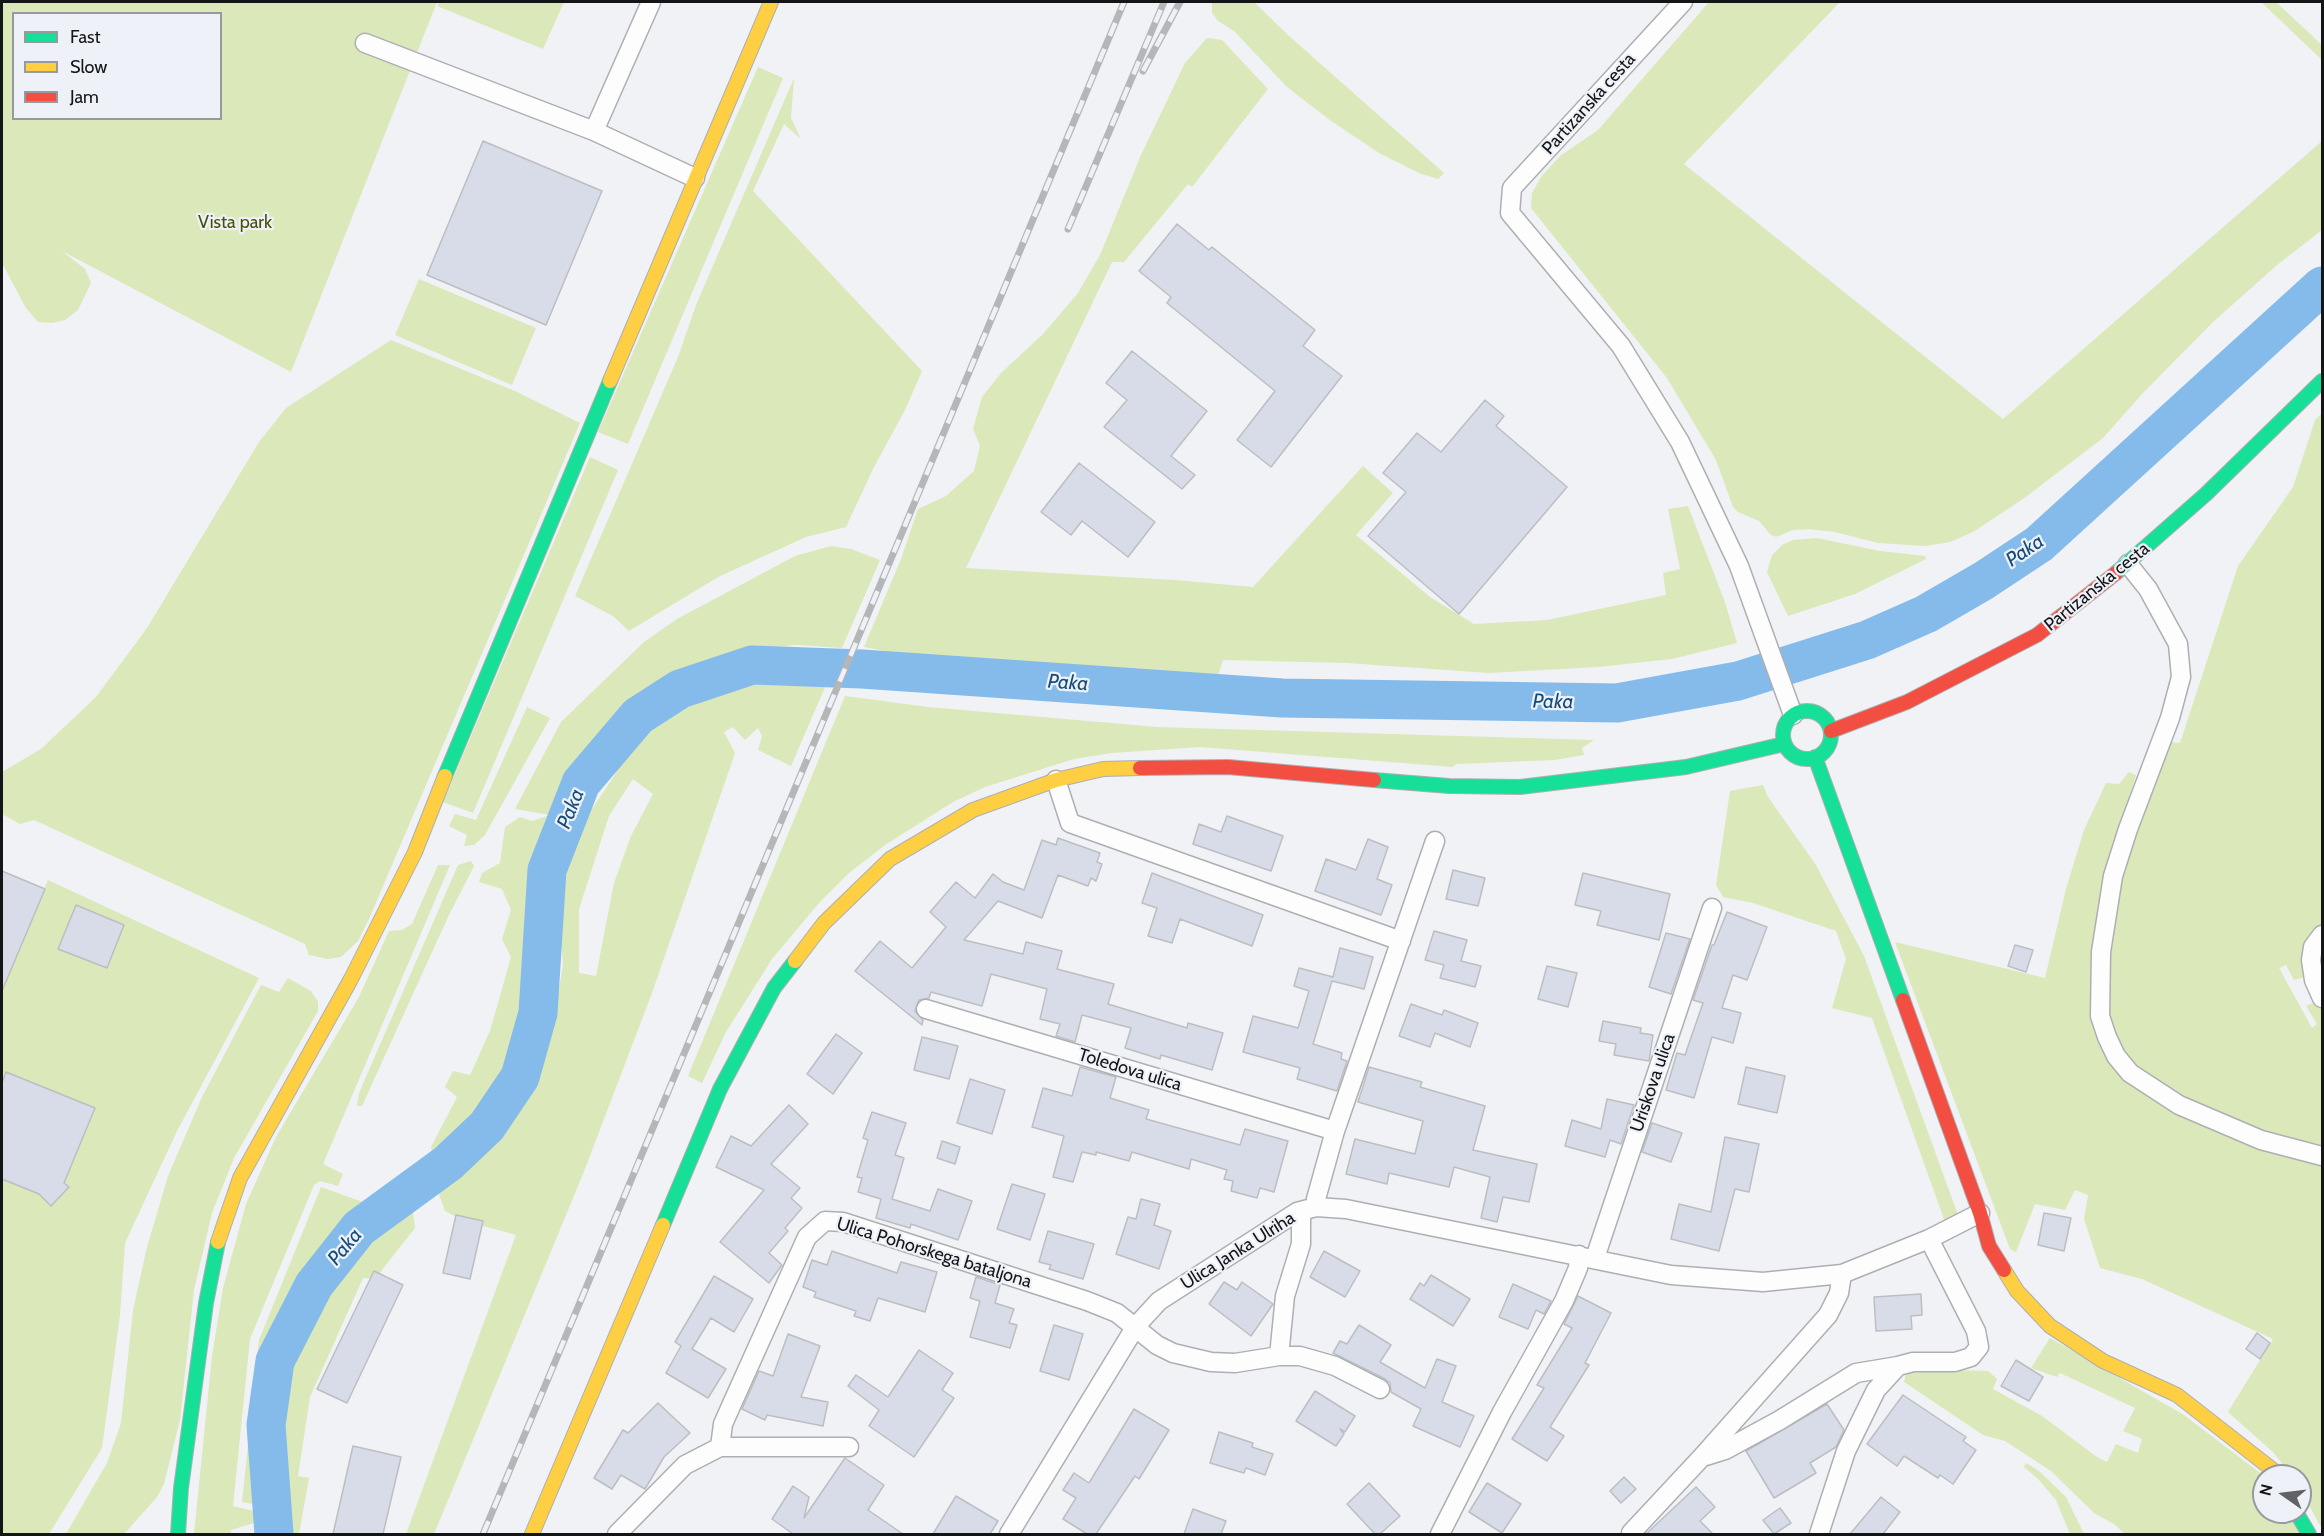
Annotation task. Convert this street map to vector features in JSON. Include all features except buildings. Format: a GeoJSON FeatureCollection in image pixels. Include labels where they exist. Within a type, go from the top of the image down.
{"type":"FeatureCollection","features":[{"type":"Feature","properties":{"kind":"street"},"geometry":{"type":"LineString","coordinates":[[594,131],[651,2]]}},
{"type":"Feature","properties":{"kind":"street"},"geometry":{"type":"LineString","coordinates":[[178,1534],[181,1488],[206,1303],[218,1244],[240,1178],[351,979],[416,852],[475,700],[771,2]]}},
{"type":"Feature","properties":{"kind":"street","name":"Partizanska cesta"},"geometry":{"type":"LineString","coordinates":[[1683,2],[1512,188],[1510,213],[1621,346],[1680,442],[1740,567],[1785,688],[1792,715]]}},
{"type":"Feature","properties":{"kind":"street"},"geometry":{"type":"LineString","coordinates":[[365,43],[594,131],[695,178]]}},
{"type":"Feature","properties":{"kind":"street","name":"Partizanska cesta"},"geometry":{"type":"LineString","coordinates":[[1831,731],[1907,702],[2037,635],[2128,564],[2206,494],[2322,381]]}},
{"type":"Feature","properties":{"kind":"street"},"geometry":{"type":"LineString","coordinates":[[2128,564],[2148,589],[2178,644],[2181,677],[2161,746],[2128,829],[2113,876],[2101,952],[2100,1016],[2116,1056],[2130,1073],[2179,1105],[2261,1140],[2322,1156]]}},
{"type":"Feature","properties":{"kind":"street"},"geometry":{"type":"LineString","coordinates":[[1800,711],[1816,712],[1829,723],[1831,731],[1827,748],[1815,758],[1808,759],[1794,755],[1784,744],[1783,729],[1792,715],[1800,711]]}},
{"type":"Feature","properties":{"kind":"street"},"geometry":{"type":"LineString","coordinates":[[532,1534],[720,1089],[774,988],[824,923],[890,860],[973,810],[1056,780],[1103,770],[1228,767],[1449,786],[1520,788],[1686,767],[1784,744]]}},
{"type":"Feature","properties":{"kind":"street"},"geometry":{"type":"LineString","coordinates":[[1815,758],[1980,1213],[1989,1246],[2017,1292],[2050,1326],[2103,1361],[2177,1395],[2265,1464]]}},
{"type":"Feature","properties":{"kind":"street"},"geometry":{"type":"LineString","coordinates":[[1056,780],[1070,823],[1401,941]]}},
{"type":"Feature","properties":{"kind":"street","name":"Ulica Janka Ulriha"},"geometry":{"type":"LineString","coordinates":[[1009,1534],[1136,1326],[1159,1301],[1275,1224],[1308,1209],[1316,1199],[1335,1131],[1435,841]]}},
{"type":"Feature","properties":{"kind":"street","name":"Uriskova ulica"},"geometry":{"type":"LineString","coordinates":[[1440,1534],[1502,1412],[1564,1301],[1578,1268],[1587,1257],[1712,908]]}},
{"type":"Feature","properties":{"kind":"street"},"geometry":{"type":"LineString","coordinates":[[2322,935],[2313,947],[2311,960],[2314,981],[2322,998]]}},
{"type":"Feature","properties":{"kind":"street","name":"Toledova ulica"},"geometry":{"type":"LineString","coordinates":[[926,1009],[1335,1131]]}},
{"type":"Feature","properties":{"kind":"street"},"geometry":{"type":"LineString","coordinates":[[1279,1356],[1285,1296],[1301,1244],[1308,1209],[1346,1209],[1671,1275],[1721,1281],[1801,1280],[1842,1274],[1929,1239],[1980,1213]]}},
{"type":"Feature","properties":{"kind":"street","name":"Ulica Pohorskega bataljona"},"geometry":{"type":"LineString","coordinates":[[720,1447],[723,1424],[807,1237],[825,1221],[843,1222],[1087,1301],[1117,1313],[1136,1326]]}},
{"type":"Feature","properties":{"kind":"street"},"geometry":{"type":"LineString","coordinates":[[1701,1458],[1725,1450],[1780,1420],[1856,1373],[1913,1362],[1955,1362],[1971,1357],[1979,1347],[1976,1331],[1929,1239]]}},
{"type":"Feature","properties":{"kind":"street"},"geometry":{"type":"LineString","coordinates":[[1631,1533],[1828,1315],[1839,1293],[1842,1274]]}},
{"type":"Feature","properties":{"kind":"street"},"geometry":{"type":"LineString","coordinates":[[1136,1326],[1157,1345],[1190,1358],[1235,1363],[1279,1356],[1300,1356],[1324,1362],[1380,1389]]}},
{"type":"Feature","properties":{"kind":"street"},"geometry":{"type":"LineString","coordinates":[[1819,1534],[1846,1451],[1865,1410],[1876,1390],[1898,1366]]}},
{"type":"Feature","properties":{"kind":"street"},"geometry":{"type":"LineString","coordinates":[[617,1534],[659,1488],[685,1465],[720,1447],[849,1447]]}},
{"type":"Feature","properties":{"kind":"green space","name":"Vista park"},"geometry":{"type":"Polygon","coordinates":[[[2,2],[437,2],[291,372],[62,251],[85,269],[91,283],[78,310],[65,320],[52,323],[38,322],[26,308],[2,263],[2,2]]]}},
{"type":"Feature","properties":{"kind":"green space"},"geometry":{"type":"Polygon","coordinates":[[[439,2],[564,2],[543,49],[437,6],[439,2]]]}},
{"type":"Feature","properties":{"kind":"green space"},"geometry":{"type":"Polygon","coordinates":[[[1212,2],[1254,2],[1289,36],[1444,173],[1438,179],[1419,173],[1379,153],[1331,121],[1287,87],[1234,31],[1218,21],[1212,13],[1212,2]]]}},
{"type":"Feature","properties":{"kind":"green space"},"geometry":{"type":"Polygon","coordinates":[[[1709,2],[1840,2],[1684,164],[2003,419],[2322,141],[2322,230],[2277,265],[2213,322],[2142,394],[2103,438],[2023,499],[1973,532],[1950,542],[1925,546],[1878,543],[1835,532],[1809,529],[1793,530],[1776,537],[1771,535],[1759,521],[1738,512],[1733,507],[1716,460],[1667,378],[1531,208],[1532,193],[1541,177],[1560,156],[1598,130],[1709,2]]]}},
{"type":"Feature","properties":{"kind":"green space"},"geometry":{"type":"Polygon","coordinates":[[[2261,2],[2276,2],[2322,45],[2322,60],[2261,2]]]}},
{"type":"Feature","properties":{"kind":"green space"},"geometry":{"type":"Polygon","coordinates":[[[1207,38],[1222,40],[1268,89],[1192,187],[1188,184],[1124,262],[1112,262],[966,568],[1175,580],[1253,587],[1363,466],[1393,493],[1356,535],[1430,597],[1474,624],[1547,620],[1666,595],[1663,573],[1680,569],[1668,509],[1688,506],[1725,602],[1737,643],[1672,659],[1598,667],[1489,673],[1347,663],[1223,660],[1216,683],[928,659],[864,647],[901,559],[918,509],[946,496],[974,471],[980,446],[973,429],[982,397],[1001,373],[1043,334],[1078,293],[1100,255],[1141,155],[1185,63],[1207,38]]]}},
{"type":"Feature","properties":{"kind":"green space"},"geometry":{"type":"Polygon","coordinates":[[[758,67],[783,78],[628,444],[598,432],[758,67]]]}},
{"type":"Feature","properties":{"kind":"green space"},"geometry":{"type":"Polygon","coordinates":[[[794,78],[791,118],[801,139],[784,124],[753,191],[922,371],[846,527],[806,537],[718,577],[629,631],[613,616],[575,596],[678,357],[696,305],[794,78]]]}},
{"type":"Feature","properties":{"kind":"green space"},"geometry":{"type":"Polygon","coordinates":[[[419,279],[536,328],[512,385],[395,335],[419,279]]]}},
{"type":"Feature","properties":{"kind":"green space"},"geometry":{"type":"Polygon","coordinates":[[[391,340],[517,392],[580,423],[369,919],[358,941],[341,957],[328,959],[309,955],[305,944],[34,820],[20,824],[2,814],[2,772],[41,749],[96,697],[147,628],[259,442],[286,408],[391,340]]]}},
{"type":"Feature","properties":{"kind":"green space"},"geometry":{"type":"Polygon","coordinates":[[[2322,413],[2322,926],[2306,977],[2294,980],[2286,965],[2279,968],[2312,1028],[2317,1024],[2306,1006],[2317,1001],[2322,1009],[2322,1151],[2247,1130],[2148,1081],[2116,1048],[2105,1009],[2106,957],[2118,885],[2161,741],[2180,743],[2238,566],[2293,487],[2315,420],[2322,413]]]}},
{"type":"Feature","properties":{"kind":"green space"},"geometry":{"type":"Polygon","coordinates":[[[590,457],[618,470],[473,813],[443,802],[590,457]]]}},
{"type":"Feature","properties":{"kind":"green space"},"geometry":{"type":"Polygon","coordinates":[[[1817,538],[1880,551],[1925,556],[1926,559],[1855,594],[1788,616],[1767,572],[1772,555],[1782,545],[1793,540],[1817,538]]]}},
{"type":"Feature","properties":{"kind":"green space"},"geometry":{"type":"Polygon","coordinates":[[[831,546],[851,549],[880,560],[842,648],[797,645],[753,649],[696,669],[644,696],[600,734],[576,767],[556,816],[515,809],[561,722],[644,642],[677,619],[795,556],[831,546]]]}},
{"type":"Feature","properties":{"kind":"green space"},"geometry":{"type":"Polygon","coordinates":[[[806,677],[829,678],[791,766],[758,750],[762,736],[758,728],[745,740],[733,727],[724,732],[735,753],[652,993],[583,1174],[434,1534],[406,1534],[516,1235],[462,1220],[445,1211],[437,1189],[505,1127],[527,1093],[554,1019],[563,965],[560,929],[570,842],[616,773],[626,748],[646,728],[687,701],[726,686],[806,677]],[[633,779],[609,816],[579,909],[579,973],[596,976],[614,883],[631,836],[653,794],[633,779]]]}},
{"type":"Feature","properties":{"kind":"green space"},"geometry":{"type":"Polygon","coordinates":[[[845,696],[928,707],[1157,727],[1594,740],[1582,748],[1584,755],[1555,760],[1456,764],[1453,767],[1200,747],[1112,753],[1074,759],[985,787],[953,802],[885,845],[849,873],[819,903],[772,959],[726,1032],[702,1083],[688,1076],[845,696]]]}},
{"type":"Feature","properties":{"kind":"green space"},"geometry":{"type":"Polygon","coordinates":[[[527,707],[550,718],[485,835],[474,845],[464,846],[467,835],[449,826],[455,814],[476,820],[527,707]]]}},
{"type":"Feature","properties":{"kind":"green space"},"geometry":{"type":"Polygon","coordinates":[[[2129,772],[2136,775],[2107,868],[2094,959],[2120,1071],[2322,1161],[2322,1529],[2312,1511],[2312,1464],[2282,1464],[2274,1453],[2228,1412],[2273,1339],[2142,1279],[2100,1268],[2084,1219],[2088,1195],[2075,1190],[2065,1210],[2035,1204],[2016,1252],[2010,1249],[1895,942],[2045,978],[2066,889],[2084,830],[2106,783],[2119,784],[2129,772]]]}},
{"type":"Feature","properties":{"kind":"green space"},"geometry":{"type":"Polygon","coordinates":[[[1763,785],[1768,797],[1816,865],[1864,956],[1958,1215],[1945,1222],[1872,1018],[1832,1008],[1846,959],[1836,931],[1753,903],[1723,897],[1716,885],[1730,791],[1763,785]]]}},
{"type":"Feature","properties":{"kind":"green space"},"geometry":{"type":"Polygon","coordinates":[[[547,816],[533,864],[526,928],[531,987],[525,1024],[511,1071],[474,1125],[434,1163],[431,1147],[457,1097],[445,1087],[453,1071],[470,1075],[490,1031],[511,957],[502,939],[511,910],[502,889],[479,882],[482,873],[500,863],[505,827],[520,817],[532,821],[547,816]]]}},
{"type":"Feature","properties":{"kind":"green space"},"geometry":{"type":"Polygon","coordinates":[[[471,861],[474,866],[448,917],[362,1106],[357,1106],[359,1093],[458,865],[471,861]]]}},
{"type":"Feature","properties":{"kind":"green space"},"geometry":{"type":"Polygon","coordinates":[[[438,865],[450,865],[323,1164],[343,1174],[338,1186],[320,1181],[314,1185],[250,1339],[233,1506],[254,1511],[254,1523],[231,1530],[231,1534],[194,1534],[212,1356],[223,1288],[246,1204],[276,1137],[359,997],[389,931],[402,930],[412,924],[438,865]]]}},
{"type":"Feature","properties":{"kind":"green space"},"geometry":{"type":"Polygon","coordinates":[[[48,880],[259,978],[177,1131],[125,1243],[120,1315],[102,1448],[49,1534],[2,1534],[2,942],[20,947],[48,880]]]}},
{"type":"Feature","properties":{"kind":"green space"},"geometry":{"type":"Polygon","coordinates":[[[288,978],[311,991],[318,1002],[318,1011],[234,1158],[212,1213],[194,1290],[180,1420],[164,1484],[157,1497],[124,1534],[66,1534],[107,1463],[121,1423],[133,1310],[147,1247],[168,1176],[202,1097],[261,985],[279,992],[288,978]]]}},
{"type":"Feature","properties":{"kind":"green space"},"geometry":{"type":"Polygon","coordinates":[[[321,1187],[371,1205],[355,1216],[306,1278],[277,1333],[257,1408],[255,1431],[264,1506],[242,1502],[259,1340],[321,1187]]]}},
{"type":"Feature","properties":{"kind":"green space"},"geometry":{"type":"Polygon","coordinates":[[[412,1206],[415,1228],[375,1279],[363,1278],[310,1397],[298,1476],[309,1478],[299,1534],[282,1534],[276,1448],[282,1404],[293,1362],[321,1300],[343,1265],[376,1229],[412,1206]]]}},
{"type":"Feature","properties":{"kind":"green space"},"geometry":{"type":"Polygon","coordinates":[[[2050,1338],[2184,1415],[2252,1467],[2252,1524],[2297,1524],[2303,1534],[2125,1534],[2114,1524],[2094,1513],[2051,1471],[2005,1441],[1983,1435],[1904,1382],[1906,1373],[1914,1369],[1988,1371],[1997,1379],[1993,1389],[2042,1416],[2097,1457],[2107,1462],[2116,1444],[2138,1453],[2142,1439],[2123,1431],[2135,1408],[2060,1373],[2057,1377],[2031,1368],[2050,1338]]]}},
{"type":"Feature","properties":{"kind":"green space"},"geometry":{"type":"Polygon","coordinates":[[[2026,1463],[2039,1471],[2066,1497],[2084,1534],[2070,1534],[2056,1500],[2024,1467],[2026,1463]]]}},
{"type":"Feature","properties":{"kind":"waterway","name":"Paka"},"geometry":{"type":"LineString","coordinates":[[274,1534],[266,1425],[275,1361],[314,1285],[359,1228],[448,1163],[487,1126],[520,1077],[538,1013],[547,870],[581,783],[638,716],[680,689],[752,665],[862,669],[1282,698],[1617,703],[1738,681],[1867,640],[1926,614],[1983,581],[2039,544],[2322,286]]}},
{"type":"Feature","properties":{"kind":"railway"},"geometry":{"type":"LineString","coordinates":[[483,1534],[1124,2]]}},
{"type":"Feature","properties":{"kind":"railway"},"geometry":{"type":"LineString","coordinates":[[1068,229],[1164,2]]}},
{"type":"Feature","properties":{"kind":"railway"},"geometry":{"type":"LineString","coordinates":[[1143,71],[1180,2]]}},
{"type":"Feature","properties":{"kind":"traffic: fast"},"geometry":{"type":"LineString","coordinates":[[445,776],[610,381]]}},
{"type":"Feature","properties":{"kind":"traffic: fast"},"geometry":{"type":"LineString","coordinates":[[2116,573],[2206,494],[2322,381]]}},
{"type":"Feature","properties":{"kind":"traffic: fast"},"geometry":{"type":"LineString","coordinates":[[1802,711],[1812,711],[1824,718],[1831,730],[1831,735],[1831,740],[1824,752],[1812,759],[1802,759],[1787,748],[1783,740],[1783,730],[1794,715],[1802,711]]}},
{"type":"Feature","properties":{"kind":"traffic: fast"},"geometry":{"type":"LineString","coordinates":[[1374,780],[1449,786],[1520,787],[1686,767],[1784,744]]}},
{"type":"Feature","properties":{"kind":"traffic: fast"},"geometry":{"type":"LineString","coordinates":[[1815,757],[1903,1000]]}},
{"type":"Feature","properties":{"kind":"traffic: fast"},"geometry":{"type":"LineString","coordinates":[[663,1225],[720,1089],[774,988],[795,961]]}},
{"type":"Feature","properties":{"kind":"traffic: fast"},"geometry":{"type":"LineString","coordinates":[[178,1534],[181,1488],[206,1303],[218,1242]]}},
{"type":"Feature","properties":{"kind":"traffic: fast"},"geometry":{"type":"LineString","coordinates":[[2303,1524],[2309,1534]]}},
{"type":"Feature","properties":{"kind":"traffic: slow"},"geometry":{"type":"LineString","coordinates":[[610,381],[771,2]]}},
{"type":"Feature","properties":{"kind":"traffic: slow"},"geometry":{"type":"LineString","coordinates":[[795,961],[824,923],[890,859],[973,810],[1056,780],[1103,769],[1140,768]]}},
{"type":"Feature","properties":{"kind":"traffic: slow"},"geometry":{"type":"LineString","coordinates":[[218,1242],[240,1178],[351,979],[415,852],[445,776]]}},
{"type":"Feature","properties":{"kind":"traffic: slow"},"geometry":{"type":"LineString","coordinates":[[532,1534],[663,1225]]}},
{"type":"Feature","properties":{"kind":"traffic: slow"},"geometry":{"type":"LineString","coordinates":[[2004,1270],[2017,1291],[2050,1326],[2103,1361],[2177,1395],[2265,1464]]}},
{"type":"Feature","properties":{"kind":"traffic: jam"},"geometry":{"type":"LineString","coordinates":[[1831,731],[1907,702],[2037,635],[2116,573]]}},
{"type":"Feature","properties":{"kind":"traffic: jam"},"geometry":{"type":"LineString","coordinates":[[1140,768],[1228,767],[1374,780]]}},
{"type":"Feature","properties":{"kind":"traffic: jam"},"geometry":{"type":"LineString","coordinates":[[1903,1000],[1980,1213],[1989,1246],[2004,1270]]}}]}
